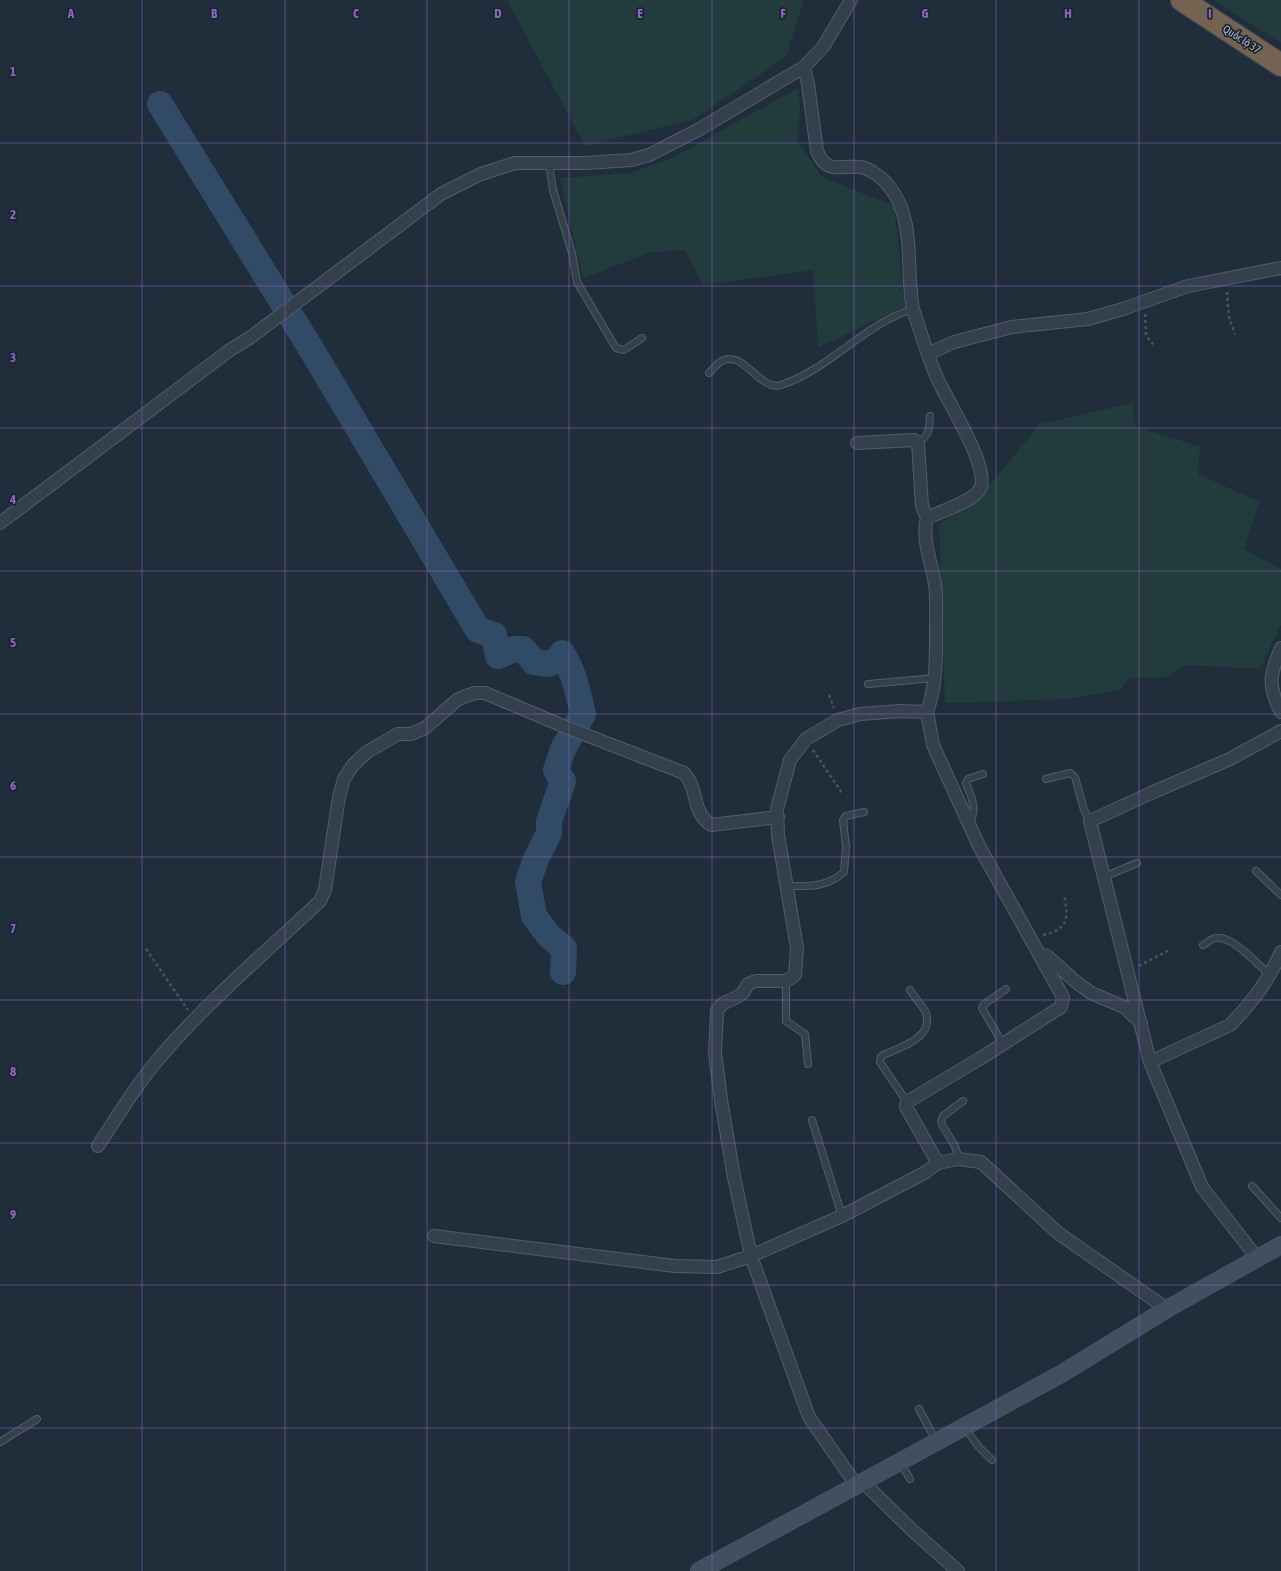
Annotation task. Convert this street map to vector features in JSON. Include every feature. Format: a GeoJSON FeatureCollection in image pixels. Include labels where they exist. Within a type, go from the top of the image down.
{"type":"FeatureCollection","features":[{"type":"Feature","properties":{"kind":"highway","name":"Quốc lộ 37"},"geometry":{"type":"LineString","coordinates":[[1182,0],[1281,64]]}},
{"type":"Feature","properties":{"kind":"street"},"geometry":{"type":"LineString","coordinates":[[0,523],[441,194],[481,174],[515,163],[631,160],[648,155],[698,130],[804,67],[823,47],[851,0]]}},
{"type":"Feature","properties":{"kind":"street"},"geometry":{"type":"LineString","coordinates":[[804,67],[808,84],[817,151],[820,159],[832,168],[866,169],[888,184],[896,196],[904,218],[910,249],[911,297],[913,309],[938,380],[960,422],[982,470],[981,488],[974,496],[927,518]]}},
{"type":"Feature","properties":{"kind":"street"},"geometry":{"type":"LineString","coordinates":[[928,354],[954,342],[1012,327],[1088,319],[1144,302],[1188,286],[1281,268]]}},
{"type":"Feature","properties":{"kind":"street"},"geometry":{"type":"LineString","coordinates":[[857,443],[914,440],[918,443],[922,506],[927,518],[926,537],[936,594],[935,678],[932,697],[927,712],[933,745],[979,846],[1041,954],[1063,997],[1064,1002],[1061,1007],[1003,1044],[907,1102],[906,1107],[938,1164]]}},
{"type":"Feature","properties":{"kind":"street"},"geometry":{"type":"LineString","coordinates":[[1281,648],[1271,673],[1271,686],[1275,700],[1281,712]]}},
{"type":"Feature","properties":{"kind":"street"},"geometry":{"type":"LineString","coordinates":[[98,1146],[141,1082],[161,1056],[196,1020],[320,901],[325,890],[339,797],[344,779],[353,765],[367,752],[398,734],[411,734],[425,728],[457,700],[475,693],[485,693],[568,728],[684,773],[691,780],[697,807],[704,820],[711,825],[778,817]]}},
{"type":"Feature","properties":{"kind":"street"},"geometry":{"type":"LineString","coordinates":[[927,712],[900,711],[855,716],[838,720],[806,739],[790,760],[780,794],[778,835],[797,948],[795,975],[786,981],[756,981],[748,984],[743,993],[722,1004],[717,1011],[715,1053],[721,1100],[741,1213],[751,1256],[810,1417],[860,1484],[958,1571]]}},
{"type":"Feature","properties":{"kind":"street"},"geometry":{"type":"LineString","coordinates":[[1257,1258],[1202,1187],[1150,1062],[1090,821],[1230,759],[1281,731]]}},
{"type":"Feature","properties":{"kind":"street"},"geometry":{"type":"LineString","coordinates":[[1150,1062],[1230,1025],[1269,974],[1281,952]]}},
{"type":"Feature","properties":{"kind":"street"},"geometry":{"type":"LineString","coordinates":[[1041,954],[1047,956],[1076,982],[1091,993],[1124,1008],[1141,1023]]}},
{"type":"Feature","properties":{"kind":"street"},"geometry":{"type":"LineString","coordinates":[[434,1236],[675,1266],[717,1266],[751,1256],[842,1216],[926,1172],[938,1164],[958,1159],[981,1162],[1058,1233],[1168,1309]]}},
{"type":"Feature","properties":{"kind":"street"},"geometry":{"type":"LineString","coordinates":[[699,1571],[1062,1374],[1168,1309],[1281,1245]]}},
{"type":"Feature","properties":{"kind":"lane"},"geometry":{"type":"LineString","coordinates":[[549,163],[553,190],[572,253],[577,282],[584,296],[616,348],[624,350],[642,338]]}},
{"type":"Feature","properties":{"kind":"lane"},"geometry":{"type":"LineString","coordinates":[[709,373],[720,362],[728,360],[737,361],[768,384],[778,386],[802,377],[895,315],[913,309]]}},
{"type":"Feature","properties":{"kind":"lane"},"geometry":{"type":"LineString","coordinates":[[918,443],[927,436],[930,429],[930,416]]}},
{"type":"Feature","properties":{"kind":"lane"},"geometry":{"type":"LineString","coordinates":[[868,684],[935,678]]}},
{"type":"Feature","properties":{"kind":"lane"},"geometry":{"type":"LineString","coordinates":[[1046,779],[1070,773],[1075,777],[1084,810],[1090,821]]}},
{"type":"Feature","properties":{"kind":"lane"},"geometry":{"type":"LineString","coordinates":[[969,824],[975,814],[975,809],[966,783],[968,779],[983,774]]}},
{"type":"Feature","properties":{"kind":"lane"},"geometry":{"type":"LineString","coordinates":[[786,886],[816,886],[835,881],[844,872],[846,847],[843,820],[846,816],[864,812]]}},
{"type":"Feature","properties":{"kind":"lane"},"geometry":{"type":"LineString","coordinates":[[1104,877],[1137,864]]}},
{"type":"Feature","properties":{"kind":"lane"},"geometry":{"type":"LineString","coordinates":[[1256,871],[1281,895]]}},
{"type":"Feature","properties":{"kind":"lane"},"geometry":{"type":"LineString","coordinates":[[1203,945],[1216,938],[1224,938],[1247,953],[1269,974]]}},
{"type":"Feature","properties":{"kind":"lane"},"geometry":{"type":"LineString","coordinates":[[786,981],[786,1021],[787,1024],[803,1031],[805,1034],[808,1064]]}},
{"type":"Feature","properties":{"kind":"lane"},"geometry":{"type":"LineString","coordinates":[[1003,1044],[982,1008],[983,1005],[1006,989]]}},
{"type":"Feature","properties":{"kind":"lane"},"geometry":{"type":"LineString","coordinates":[[907,1102],[880,1062],[881,1056],[919,1038],[926,1028],[926,1013],[910,990]]}},
{"type":"Feature","properties":{"kind":"lane"},"geometry":{"type":"LineString","coordinates":[[958,1159],[959,1153],[945,1132],[941,1122],[943,1116],[963,1101]]}},
{"type":"Feature","properties":{"kind":"lane"},"geometry":{"type":"LineString","coordinates":[[812,1120],[842,1216]]}},
{"type":"Feature","properties":{"kind":"lane"},"geometry":{"type":"LineString","coordinates":[[1252,1186],[1281,1218]]}},
{"type":"Feature","properties":{"kind":"lane"},"geometry":{"type":"LineString","coordinates":[[919,1408],[937,1442]]}},
{"type":"Feature","properties":{"kind":"lane"},"geometry":{"type":"LineString","coordinates":[[0,1442],[37,1419]]}},
{"type":"Feature","properties":{"kind":"lane"},"geometry":{"type":"LineString","coordinates":[[964,1427],[978,1446],[992,1460]]}},
{"type":"Feature","properties":{"kind":"lane"},"geometry":{"type":"LineString","coordinates":[[900,1462],[910,1479]]}},
{"type":"Feature","properties":{"kind":"path"},"geometry":{"type":"LineString","coordinates":[[1230,277],[1227,306],[1235,334]]}},
{"type":"Feature","properties":{"kind":"path"},"geometry":{"type":"LineString","coordinates":[[1144,302],[1146,335],[1155,347]]}},
{"type":"Feature","properties":{"kind":"path"},"geometry":{"type":"LineString","coordinates":[[806,739],[842,793]]}},
{"type":"Feature","properties":{"kind":"path"},"geometry":{"type":"LineString","coordinates":[[1031,938],[1052,933],[1066,923],[1067,908],[1064,894]]}},
{"type":"Feature","properties":{"kind":"path"},"geometry":{"type":"LineString","coordinates":[[146,949],[168,979],[179,999],[196,1020]]}},
{"type":"Feature","properties":{"kind":"path"},"geometry":{"type":"LineString","coordinates":[[1128,972],[1171,949]]}},
{"type":"Feature","properties":{"kind":"green space"},"geometry":{"type":"Polygon","coordinates":[[[507,0],[804,0],[786,57],[694,119],[585,146],[507,0]]]}},
{"type":"Feature","properties":{"kind":"green space"},"geometry":{"type":"Polygon","coordinates":[[[1213,0],[1281,0],[1281,43],[1213,0]]]}},
{"type":"Feature","properties":{"kind":"green space"},"geometry":{"type":"Polygon","coordinates":[[[798,88],[800,105],[798,142],[822,177],[894,206],[905,306],[818,348],[813,270],[703,285],[685,250],[652,252],[583,278],[560,178],[631,173],[674,157],[798,88]]]}},
{"type":"Feature","properties":{"kind":"green space"},"geometry":{"type":"Polygon","coordinates":[[[1133,403],[1135,426],[1200,447],[1198,474],[1259,502],[1244,549],[1281,569],[1281,624],[1260,669],[1184,665],[1166,677],[1130,678],[1120,690],[1069,699],[945,703],[939,524],[967,507],[994,480],[1040,424],[1133,403]]]}},
{"type":"Feature","properties":{"kind":"waterway"},"geometry":{"type":"LineString","coordinates":[[160,104],[313,352],[478,630],[494,635],[498,656],[514,649],[523,649],[534,662],[547,664],[558,660],[562,653],[570,668],[583,714],[563,749],[556,770],[563,781],[549,821],[549,833],[536,859],[528,882],[534,916],[549,936],[564,948],[563,972]]}}]}
